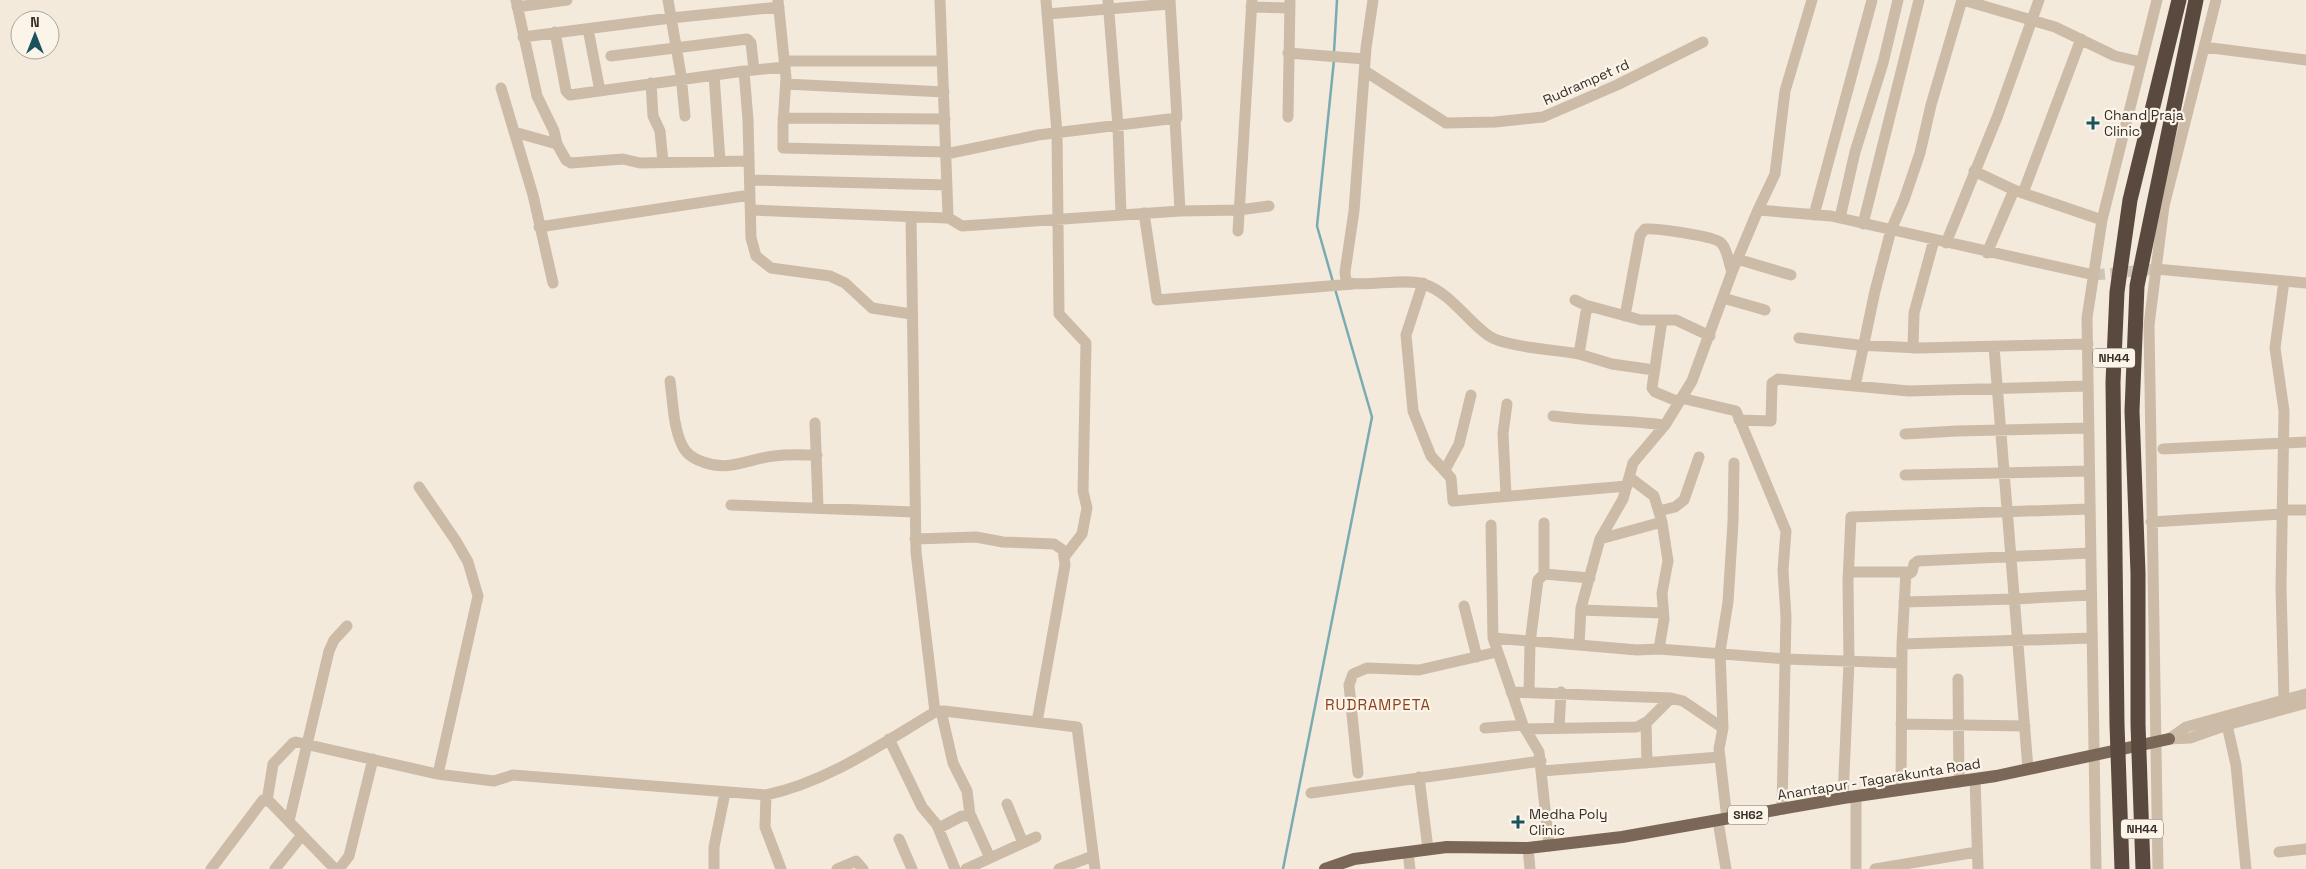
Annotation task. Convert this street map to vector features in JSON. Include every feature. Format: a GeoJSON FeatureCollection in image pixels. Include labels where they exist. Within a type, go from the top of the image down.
{"type":"FeatureCollection","features":[{"type":"Feature","properties":{"kind":"highway","name":"NH44"},"geometry":{"type":"LineString","coordinates":[[2122,869],[2118,790],[2113,382],[2117,292],[2130,200],[2179,0]]}},
{"type":"Feature","properties":{"kind":"highway","name":"NH44"},"geometry":{"type":"LineString","coordinates":[[2143,869],[2138,724],[2138,573],[2132,411],[2137,286],[2196,0]]}},
{"type":"Feature","properties":{"kind":"main road","name":"Anantapur - Tagarakunta Road"},"geometry":{"type":"LineString","coordinates":[[1325,869],[1354,859],[1447,847],[1528,848],[1622,838],[1850,797],[1959,782],[2169,739]]}},
{"type":"Feature","properties":{"kind":"street"},"geometry":{"type":"LineString","coordinates":[[567,0],[516,4],[537,96],[554,131],[557,144],[569,163],[624,159],[640,163],[749,160]]}},
{"type":"Feature","properties":{"kind":"street"},"geometry":{"type":"LineString","coordinates":[[668,0],[677,49],[685,116]]}},
{"type":"Feature","properties":{"kind":"street"},"geometry":{"type":"LineString","coordinates":[[940,0],[947,216]]}},
{"type":"Feature","properties":{"kind":"street"},"geometry":{"type":"LineString","coordinates":[[1037,722],[1065,556],[1081,536],[1087,510],[1083,491],[1086,343],[1059,314],[1057,133],[1046,0]]}},
{"type":"Feature","properties":{"kind":"street"},"geometry":{"type":"LineString","coordinates":[[1353,284],[1348,283],[1344,276],[1354,212],[1365,59],[1373,0]]}},
{"type":"Feature","properties":{"kind":"street"},"geometry":{"type":"LineString","coordinates":[[1579,645],[1581,610],[1600,539],[1622,499],[1633,463],[1665,425],[1692,381],[1737,259],[1775,174],[1787,86],[1812,0]]}},
{"type":"Feature","properties":{"kind":"street"},"geometry":{"type":"LineString","coordinates":[[1814,215],[1872,0]]}},
{"type":"Feature","properties":{"kind":"street"},"geometry":{"type":"LineString","coordinates":[[1840,218],[1855,152],[1883,63],[1898,0]]}},
{"type":"Feature","properties":{"kind":"street"},"geometry":{"type":"LineString","coordinates":[[1863,224],[1919,0]]}},
{"type":"Feature","properties":{"kind":"street"},"geometry":{"type":"LineString","coordinates":[[1855,386],[1891,230],[1904,200],[1920,153],[1930,105],[1962,0],[2055,27],[2115,56],[2141,62]]}},
{"type":"Feature","properties":{"kind":"street"},"geometry":{"type":"LineString","coordinates":[[1913,348],[1914,313],[1940,242],[1998,115],[2039,0]]}},
{"type":"Feature","properties":{"kind":"street"},"geometry":{"type":"LineString","coordinates":[[2096,869],[2088,471],[2088,318],[2102,220],[2157,0]]}},
{"type":"Feature","properties":{"kind":"street"},"geometry":{"type":"LineString","coordinates":[[2158,869],[2149,325],[2164,206],[2216,0]]}},
{"type":"Feature","properties":{"kind":"street"},"geometry":{"type":"LineString","coordinates":[[1048,14],[1109,5],[1170,2],[1178,115],[1176,119],[1180,211]]}},
{"type":"Feature","properties":{"kind":"street"},"geometry":{"type":"LineString","coordinates":[[523,38],[556,32],[779,4],[786,84],[782,145],[788,150],[946,153],[1057,133],[1176,119]]}},
{"type":"Feature","properties":{"kind":"street"},"geometry":{"type":"LineString","coordinates":[[1238,231],[1252,4],[1289,4],[1288,117]]}},
{"type":"Feature","properties":{"kind":"street"},"geometry":{"type":"LineString","coordinates":[[1109,5],[1118,126],[1121,215]]}},
{"type":"Feature","properties":{"kind":"street"},"geometry":{"type":"LineString","coordinates":[[588,29],[600,91]]}},
{"type":"Feature","properties":{"kind":"street"},"geometry":{"type":"LineString","coordinates":[[556,32],[567,93],[572,95],[785,64],[942,61]]}},
{"type":"Feature","properties":{"kind":"street"},"geometry":{"type":"LineString","coordinates":[[611,56],[747,39],[751,43],[749,70],[749,160],[753,250],[766,266],[830,276],[846,283],[872,308],[911,314]]}},
{"type":"Feature","properties":{"kind":"street"},"geometry":{"type":"LineString","coordinates":[[1987,253],[2019,192],[2081,40]]}},
{"type":"Feature","properties":{"kind":"street","name":"Rudrampet rd"},"geometry":{"type":"LineString","coordinates":[[1368,73],[1446,123],[1495,122],[1542,117],[1617,85],[1703,42]]}},
{"type":"Feature","properties":{"kind":"street"},"geometry":{"type":"LineString","coordinates":[[2204,47],[2306,60]]}},
{"type":"Feature","properties":{"kind":"street"},"geometry":{"type":"LineString","coordinates":[[1288,53],[1365,59]]}},
{"type":"Feature","properties":{"kind":"street"},"geometry":{"type":"LineString","coordinates":[[714,75],[720,161]]}},
{"type":"Feature","properties":{"kind":"street"},"geometry":{"type":"LineString","coordinates":[[651,83],[654,116],[660,131],[663,162]]}},
{"type":"Feature","properties":{"kind":"street"},"geometry":{"type":"LineString","coordinates":[[786,84],[944,92]]}},
{"type":"Feature","properties":{"kind":"street"},"geometry":{"type":"LineString","coordinates":[[501,88],[553,283]]}},
{"type":"Feature","properties":{"kind":"street"},"geometry":{"type":"LineString","coordinates":[[783,118],[945,119]]}},
{"type":"Feature","properties":{"kind":"street"},"geometry":{"type":"LineString","coordinates":[[514,132],[557,144]]}},
{"type":"Feature","properties":{"kind":"street"},"geometry":{"type":"LineString","coordinates":[[1974,171],[2019,192],[2102,220]]}},
{"type":"Feature","properties":{"kind":"street"},"geometry":{"type":"LineString","coordinates":[[750,180],[947,185]]}},
{"type":"Feature","properties":{"kind":"street"},"geometry":{"type":"LineString","coordinates":[[539,227],[750,195]]}},
{"type":"Feature","properties":{"kind":"street"},"geometry":{"type":"LineString","coordinates":[[947,216],[962,226],[1144,213],[1239,210],[1270,206]]}},
{"type":"Feature","properties":{"kind":"street"},"geometry":{"type":"LineString","coordinates":[[751,210],[943,219],[947,216]]}},
{"type":"Feature","properties":{"kind":"street"},"geometry":{"type":"LineString","coordinates":[[1758,210],[1840,218],[1987,253],[2094,275]]}},
{"type":"Feature","properties":{"kind":"street"},"geometry":{"type":"LineString","coordinates":[[1144,213],[1157,300],[1399,280],[1423,283],[1442,293],[1495,339],[1579,354],[1612,364],[1654,370]]}},
{"type":"Feature","properties":{"kind":"street"},"geometry":{"type":"LineString","coordinates":[[911,218],[916,565],[938,711],[953,763],[968,791],[970,815],[990,858]]}},
{"type":"Feature","properties":{"kind":"street"},"geometry":{"type":"LineString","coordinates":[[1625,316],[1640,235],[1645,228],[1694,235],[1718,241],[1724,248],[1732,272]]}},
{"type":"Feature","properties":{"kind":"street"},"geometry":{"type":"LineString","coordinates":[[1737,259],[1791,275]]}},
{"type":"Feature","properties":{"kind":"street"},"geometry":{"type":"LineString","coordinates":[[2156,269],[2306,283]]}},
{"type":"Feature","properties":{"kind":"street"},"geometry":{"type":"LineString","coordinates":[[2284,281],[2275,348],[2284,411],[2281,588],[2284,700]]}},
{"type":"Feature","properties":{"kind":"street"},"geometry":{"type":"LineString","coordinates":[[1423,283],[1406,335],[1413,410],[1430,454],[1451,479],[1454,502],[1628,481],[1654,496],[1661,517],[1668,561],[1662,593],[1663,613],[1658,648]]}},
{"type":"Feature","properties":{"kind":"street"},"geometry":{"type":"LineString","coordinates":[[1723,298],[1765,310]]}},
{"type":"Feature","properties":{"kind":"street"},"geometry":{"type":"LineString","coordinates":[[1576,300],[1587,306],[1641,320],[1676,320],[1710,336]]}},
{"type":"Feature","properties":{"kind":"street"},"geometry":{"type":"LineString","coordinates":[[1579,354],[1587,306]]}},
{"type":"Feature","properties":{"kind":"street"},"geometry":{"type":"LineString","coordinates":[[1662,320],[1654,370],[1653,390],[1680,400],[1736,411],[1786,531],[1783,570],[1786,659],[1782,809]]}},
{"type":"Feature","properties":{"kind":"street"},"geometry":{"type":"LineString","coordinates":[[1798,338],[1913,348],[2088,344]]}},
{"type":"Feature","properties":{"kind":"street"},"geometry":{"type":"LineString","coordinates":[[1994,347],[2028,769]]}},
{"type":"Feature","properties":{"kind":"street"},"geometry":{"type":"LineString","coordinates":[[1740,420],[1771,421],[1772,383],[1776,379],[1909,391],[2088,386]]}},
{"type":"Feature","properties":{"kind":"street"},"geometry":{"type":"LineString","coordinates":[[670,381],[676,424],[682,444],[687,452],[699,461],[717,466],[732,466],[773,456],[816,455]]}},
{"type":"Feature","properties":{"kind":"street"},"geometry":{"type":"LineString","coordinates":[[1445,470],[1459,444],[1472,395]]}},
{"type":"Feature","properties":{"kind":"street"},"geometry":{"type":"LineString","coordinates":[[1506,404],[1503,433],[1506,496]]}},
{"type":"Feature","properties":{"kind":"street"},"geometry":{"type":"LineString","coordinates":[[1553,416],[1584,420],[1634,421],[1665,425]]}},
{"type":"Feature","properties":{"kind":"street"},"geometry":{"type":"LineString","coordinates":[[815,424],[818,507]]}},
{"type":"Feature","properties":{"kind":"street"},"geometry":{"type":"LineString","coordinates":[[1905,434],[2002,429],[2088,428]]}},
{"type":"Feature","properties":{"kind":"street"},"geometry":{"type":"LineString","coordinates":[[2163,448],[2306,442]]}},
{"type":"Feature","properties":{"kind":"street"},"geometry":{"type":"LineString","coordinates":[[1600,539],[1661,517],[1684,500],[1700,457]]}},
{"type":"Feature","properties":{"kind":"street"},"geometry":{"type":"LineString","coordinates":[[1726,869],[1720,757],[1722,728],[1720,654],[1728,602],[1733,522],[1734,462]]}},
{"type":"Feature","properties":{"kind":"street"},"geometry":{"type":"LineString","coordinates":[[1905,475],[2088,471]]}},
{"type":"Feature","properties":{"kind":"street"},"geometry":{"type":"LineString","coordinates":[[419,487],[468,562],[478,596],[438,774]]}},
{"type":"Feature","properties":{"kind":"street"},"geometry":{"type":"LineString","coordinates":[[730,505],[915,512]]}},
{"type":"Feature","properties":{"kind":"street"},"geometry":{"type":"LineString","coordinates":[[1856,869],[1850,797],[1849,572],[1851,517],[2089,509]]}},
{"type":"Feature","properties":{"kind":"street"},"geometry":{"type":"LineString","coordinates":[[2151,522],[2306,510]]}},
{"type":"Feature","properties":{"kind":"street"},"geometry":{"type":"LineString","coordinates":[[1529,692],[1530,640],[1538,580],[1544,574],[1544,523]]}},
{"type":"Feature","properties":{"kind":"street"},"geometry":{"type":"LineString","coordinates":[[1491,525],[1493,638],[1524,727],[1538,749],[1549,846]]}},
{"type":"Feature","properties":{"kind":"street"},"geometry":{"type":"LineString","coordinates":[[916,539],[957,536],[1003,542],[1045,543],[1059,546],[1065,556]]}},
{"type":"Feature","properties":{"kind":"street"},"geometry":{"type":"LineString","coordinates":[[1906,576],[1912,572],[1914,564],[1918,561],[2090,553]]}},
{"type":"Feature","properties":{"kind":"street"},"geometry":{"type":"LineString","coordinates":[[1849,572],[1906,572],[1902,644],[1902,790]]}},
{"type":"Feature","properties":{"kind":"street"},"geometry":{"type":"LineString","coordinates":[[1544,574],[1590,578]]}},
{"type":"Feature","properties":{"kind":"street"},"geometry":{"type":"LineString","coordinates":[[1904,602],[2091,595]]}},
{"type":"Feature","properties":{"kind":"street"},"geometry":{"type":"LineString","coordinates":[[1464,606],[1477,656]]}},
{"type":"Feature","properties":{"kind":"street"},"geometry":{"type":"LineString","coordinates":[[1581,610],[1663,613]]}},
{"type":"Feature","properties":{"kind":"street"},"geometry":{"type":"LineString","coordinates":[[288,821],[329,651],[334,640],[346,626]]}},
{"type":"Feature","properties":{"kind":"street"},"geometry":{"type":"LineString","coordinates":[[1493,638],[1637,650],[1658,648],[1786,659],[1902,663]]}},
{"type":"Feature","properties":{"kind":"street"},"geometry":{"type":"LineString","coordinates":[[1902,644],[2092,638]]}},
{"type":"Feature","properties":{"kind":"street"},"geometry":{"type":"LineString","coordinates":[[1358,773],[1349,684],[1353,674],[1367,668],[1419,670],[1497,652]]}},
{"type":"Feature","properties":{"kind":"street"},"geometry":{"type":"LineString","coordinates":[[1958,680],[1959,782]]}},
{"type":"Feature","properties":{"kind":"street"},"geometry":{"type":"LineString","coordinates":[[1511,692],[1561,692],[1671,698],[1683,701],[1722,728]]}},
{"type":"Feature","properties":{"kind":"street"},"geometry":{"type":"LineString","coordinates":[[1559,728],[1561,692]]}},
{"type":"Feature","properties":{"kind":"street"},"geometry":{"type":"LineString","coordinates":[[2169,739],[2186,727],[2306,694]]}},
{"type":"Feature","properties":{"kind":"street"},"geometry":{"type":"LineString","coordinates":[[1485,728],[1632,727],[1646,723],[1671,698]]}},
{"type":"Feature","properties":{"kind":"street"},"geometry":{"type":"LineString","coordinates":[[2169,739],[2190,738],[2226,725],[2306,703]]}},
{"type":"Feature","properties":{"kind":"street"},"geometry":{"type":"LineString","coordinates":[[267,801],[273,764],[293,743],[307,743],[438,774],[494,781],[513,775],[766,795],[792,790],[824,777],[938,711],[1077,727],[1095,869]]}},
{"type":"Feature","properties":{"kind":"street"},"geometry":{"type":"LineString","coordinates":[[1646,723],[1647,763]]}},
{"type":"Feature","properties":{"kind":"street"},"geometry":{"type":"LineString","coordinates":[[1901,724],[2025,726]]}},
{"type":"Feature","properties":{"kind":"street"},"geometry":{"type":"LineString","coordinates":[[2226,725],[2236,765],[2246,869]]}},
{"type":"Feature","properties":{"kind":"street"},"geometry":{"type":"LineString","coordinates":[[889,739],[922,807],[938,828],[955,869]]}},
{"type":"Feature","properties":{"kind":"street"},"geometry":{"type":"LineString","coordinates":[[1311,793],[1419,777],[1541,766],[1647,763],[1720,757]]}},
{"type":"Feature","properties":{"kind":"street"},"geometry":{"type":"LineString","coordinates":[[267,801],[337,869],[349,856],[373,759]]}},
{"type":"Feature","properties":{"kind":"street"},"geometry":{"type":"LineString","coordinates":[[1419,777],[1428,849]]}},
{"type":"Feature","properties":{"kind":"street"},"geometry":{"type":"LineString","coordinates":[[1975,779],[1978,869]]}},
{"type":"Feature","properties":{"kind":"street"},"geometry":{"type":"LineString","coordinates":[[714,869],[714,846],[724,793]]}},
{"type":"Feature","properties":{"kind":"street"},"geometry":{"type":"LineString","coordinates":[[766,795],[765,827],[781,869]]}},
{"type":"Feature","properties":{"kind":"street"},"geometry":{"type":"LineString","coordinates":[[211,869],[260,802],[267,801]]}},
{"type":"Feature","properties":{"kind":"street"},"geometry":{"type":"LineString","coordinates":[[1007,804],[1023,843]]}},
{"type":"Feature","properties":{"kind":"street"},"geometry":{"type":"LineString","coordinates":[[938,828],[962,816],[970,815]]}},
{"type":"Feature","properties":{"kind":"street"},"geometry":{"type":"LineString","coordinates":[[275,869],[302,834]]}},
{"type":"Feature","properties":{"kind":"street"},"geometry":{"type":"LineString","coordinates":[[966,869],[1036,837]]}},
{"type":"Feature","properties":{"kind":"street"},"geometry":{"type":"LineString","coordinates":[[899,840],[912,869]]}},
{"type":"Feature","properties":{"kind":"street"},"geometry":{"type":"LineString","coordinates":[[1528,848],[1530,869]]}},
{"type":"Feature","properties":{"kind":"street"},"geometry":{"type":"LineString","coordinates":[[2279,852],[2306,849]]}},
{"type":"Feature","properties":{"kind":"street"},"geometry":{"type":"LineString","coordinates":[[1408,852],[1410,869]]}},
{"type":"Feature","properties":{"kind":"street"},"geometry":{"type":"LineString","coordinates":[[1875,869],[1920,865],[1978,852]]}},
{"type":"Feature","properties":{"kind":"street"},"geometry":{"type":"LineString","coordinates":[[1059,869],[1093,856]]}},
{"type":"Feature","properties":{"kind":"street"},"geometry":{"type":"LineString","coordinates":[[837,869],[856,861],[863,869]]}},
{"type":"Feature","properties":{"kind":"waterway"},"geometry":{"type":"LineString","coordinates":[[1334,52],[1337,0]]}},
{"type":"Feature","properties":{"kind":"waterway"},"geometry":{"type":"LineString","coordinates":[[1333,282],[1317,226],[1334,60]]}},
{"type":"Feature","properties":{"kind":"waterway"},"geometry":{"type":"LineString","coordinates":[[1283,869],[1372,417],[1335,289]]}},
{"type":"Feature","properties":{"kind":"tunnel"},"geometry":{"type":"LineString","coordinates":[[2094,275],[2156,269]]}},
{"type":"Feature","properties":{"kind":"place","name":"Chand Praja Clinic"},"geometry":{"type":"Point","coordinates":[2093,123]}},
{"type":"Feature","properties":{"kind":"place","name":"Medha Poly Clinic"},"geometry":{"type":"Point","coordinates":[1518,822]}},
{"type":"Feature","properties":{"kind":"district","name":"RUDRAMPETA"},"geometry":{"type":"Point","coordinates":[1378,704]}}]}
